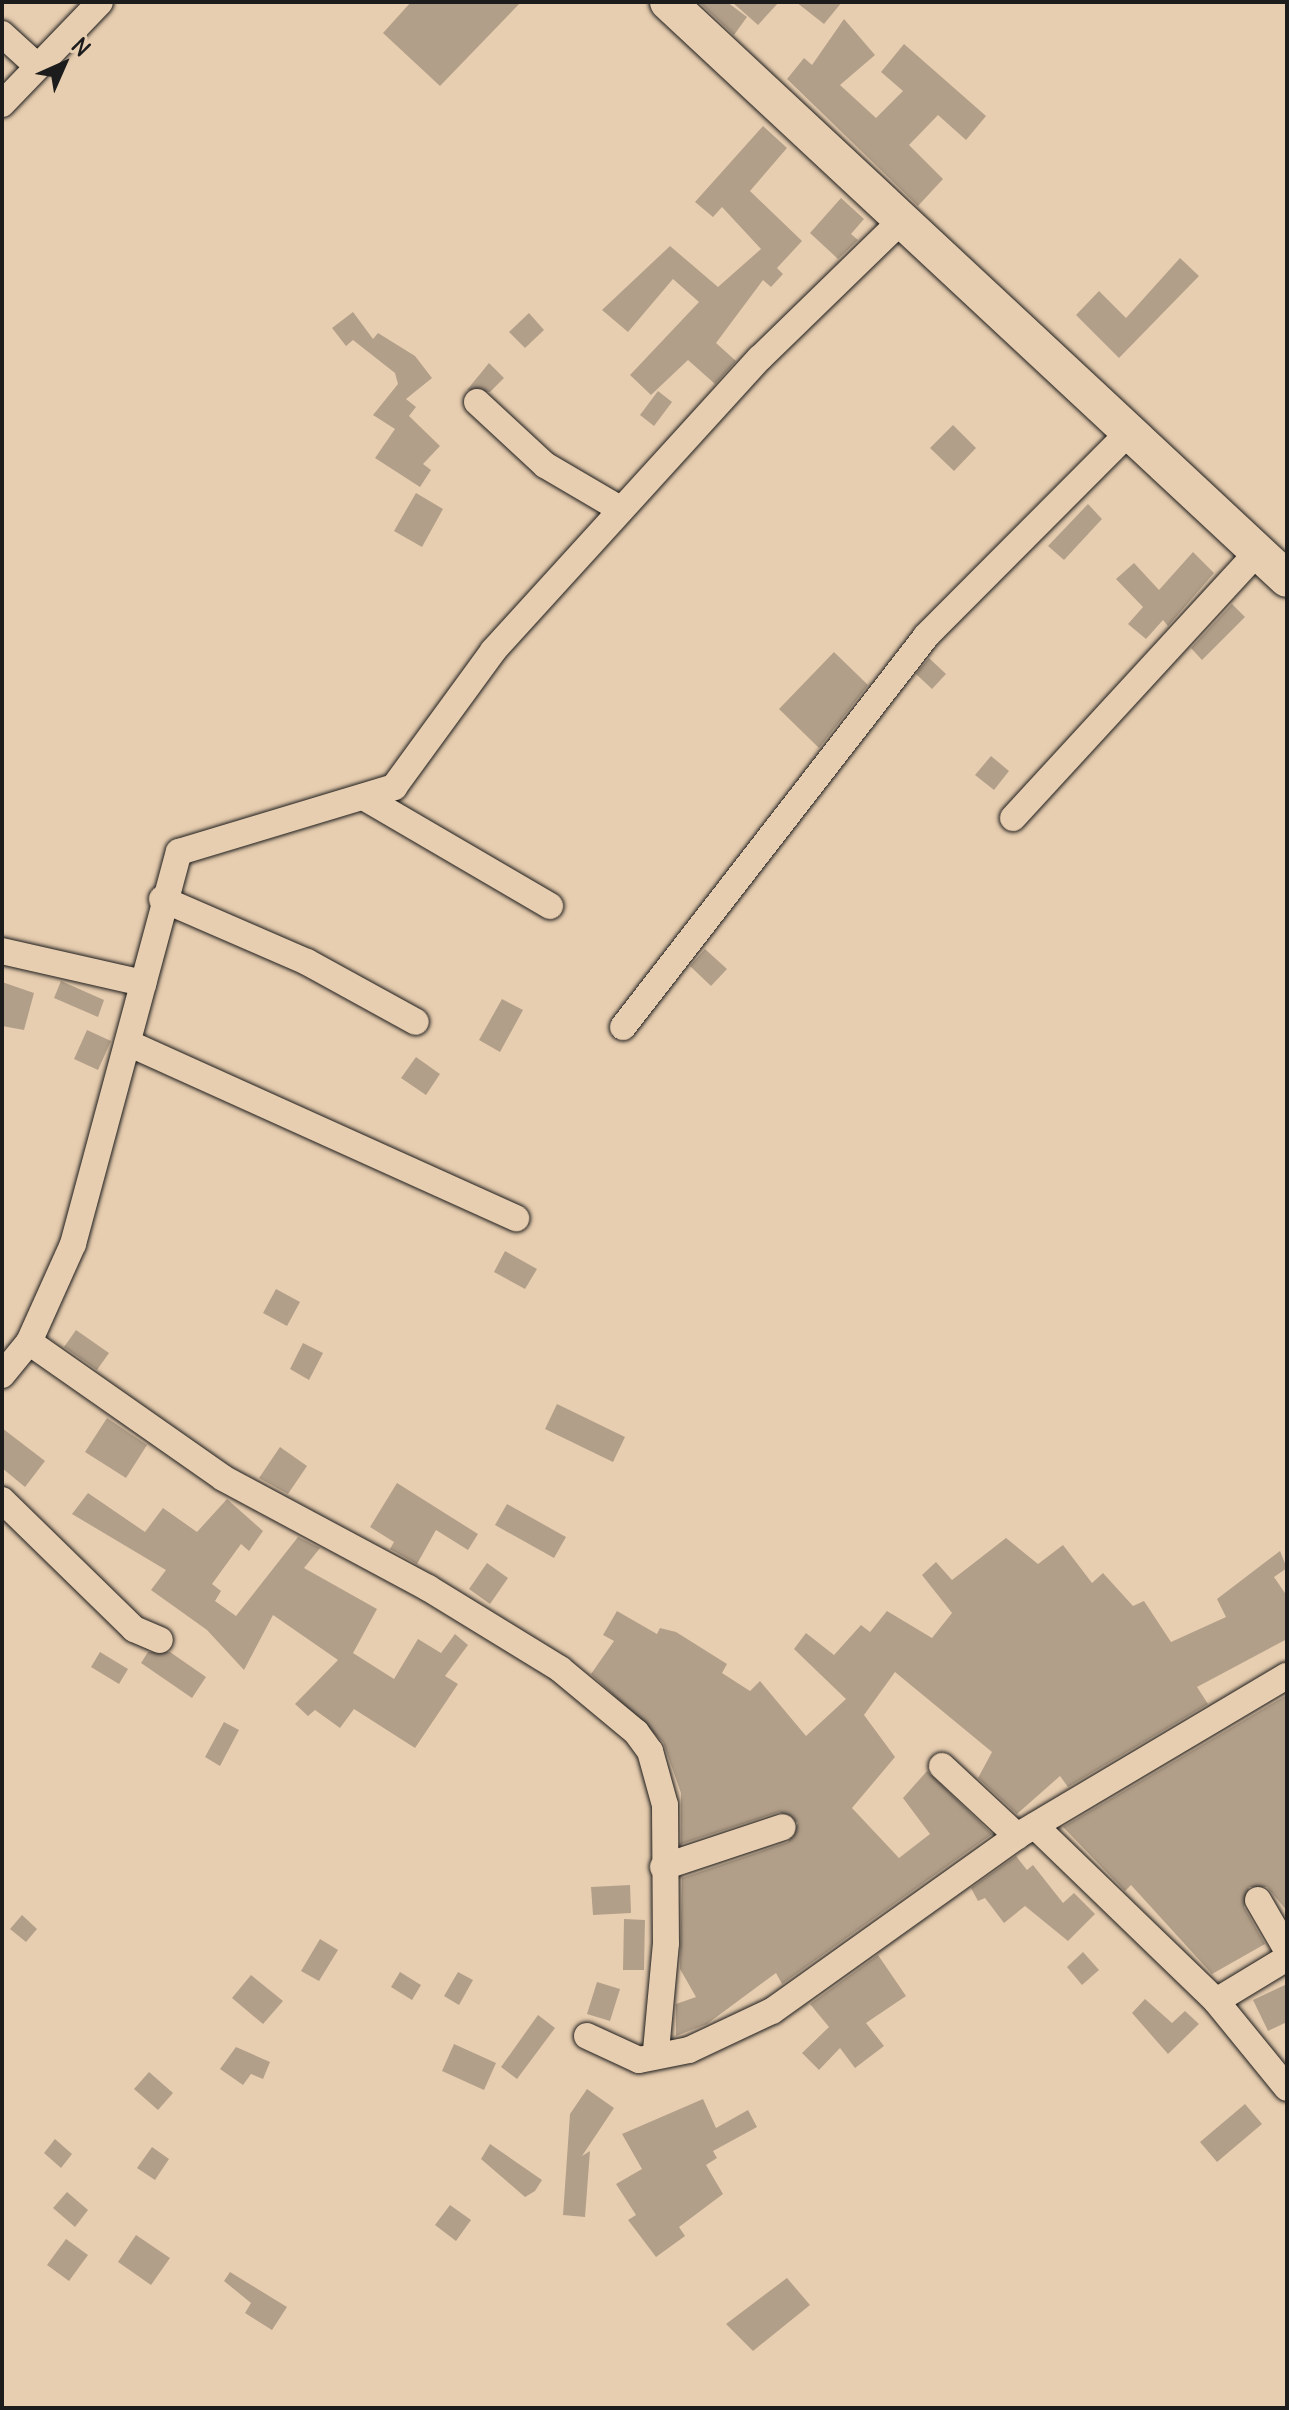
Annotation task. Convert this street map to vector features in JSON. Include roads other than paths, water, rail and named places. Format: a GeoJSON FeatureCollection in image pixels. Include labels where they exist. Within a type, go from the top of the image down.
{"type":"FeatureCollection","features":[{"type":"Feature","properties":{"kind":"street"},"geometry":{"type":"LineString","coordinates":[[2,104],[36,65],[100,2]]}},
{"type":"Feature","properties":{"kind":"street"},"geometry":{"type":"LineString","coordinates":[[668,2],[900,222],[1287,579]]}},
{"type":"Feature","properties":{"kind":"street"},"geometry":{"type":"LineString","coordinates":[[2,34],[36,65]]}},
{"type":"Feature","properties":{"kind":"street"},"geometry":{"type":"LineString","coordinates":[[4,1368],[29,1342],[73,1244],[128,1043],[170,866],[190,844],[367,799],[394,787],[418,758],[473,674],[620,509],[802,315],[900,222]]}},
{"type":"Feature","properties":{"kind":"street"},"geometry":{"type":"LineString","coordinates":[[477,402],[545,465],[620,509]]}},
{"type":"Feature","properties":{"kind":"street"},"geometry":{"type":"LineString","coordinates":[[623,1027],[926,636],[1128,433]]}},
{"type":"Feature","properties":{"kind":"street"},"geometry":{"type":"LineString","coordinates":[[1013,818],[1258,552]]}},
{"type":"Feature","properties":{"kind":"street"},"geometry":{"type":"LineString","coordinates":[[367,799],[550,906]]}},
{"type":"Feature","properties":{"kind":"street"},"geometry":{"type":"LineString","coordinates":[[162,899],[307,962],[416,1022]]}},
{"type":"Feature","properties":{"kind":"street"},"geometry":{"type":"LineString","coordinates":[[2,951],[143,983]]}},
{"type":"Feature","properties":{"kind":"street"},"geometry":{"type":"LineString","coordinates":[[128,1043],[516,1218]]}},
{"type":"Feature","properties":{"kind":"street"},"geometry":{"type":"LineString","coordinates":[[29,1342],[223,1478],[428,1588],[594,1691],[650,1751],[663,1791],[656,2051]]}},
{"type":"Feature","properties":{"kind":"street"},"geometry":{"type":"LineString","coordinates":[[2,1500],[134,1629],[160,1640]]}},
{"type":"Feature","properties":{"kind":"street"},"geometry":{"type":"LineString","coordinates":[[587,2036],[632,2059],[656,2051],[689,2050],[805,1992],[1026,1831],[1287,1676]]}},
{"type":"Feature","properties":{"kind":"street"},"geometry":{"type":"LineString","coordinates":[[942,1766],[1026,1831],[1216,2001],[1287,2088]]}},
{"type":"Feature","properties":{"kind":"street"},"geometry":{"type":"LineString","coordinates":[[663,1867],[783,1827]]}},
{"type":"Feature","properties":{"kind":"street"},"geometry":{"type":"LineString","coordinates":[[1258,1900],[1287,1950]]}},
{"type":"Feature","properties":{"kind":"street"},"geometry":{"type":"LineString","coordinates":[[1216,2001],[1287,1958]]}}]}
